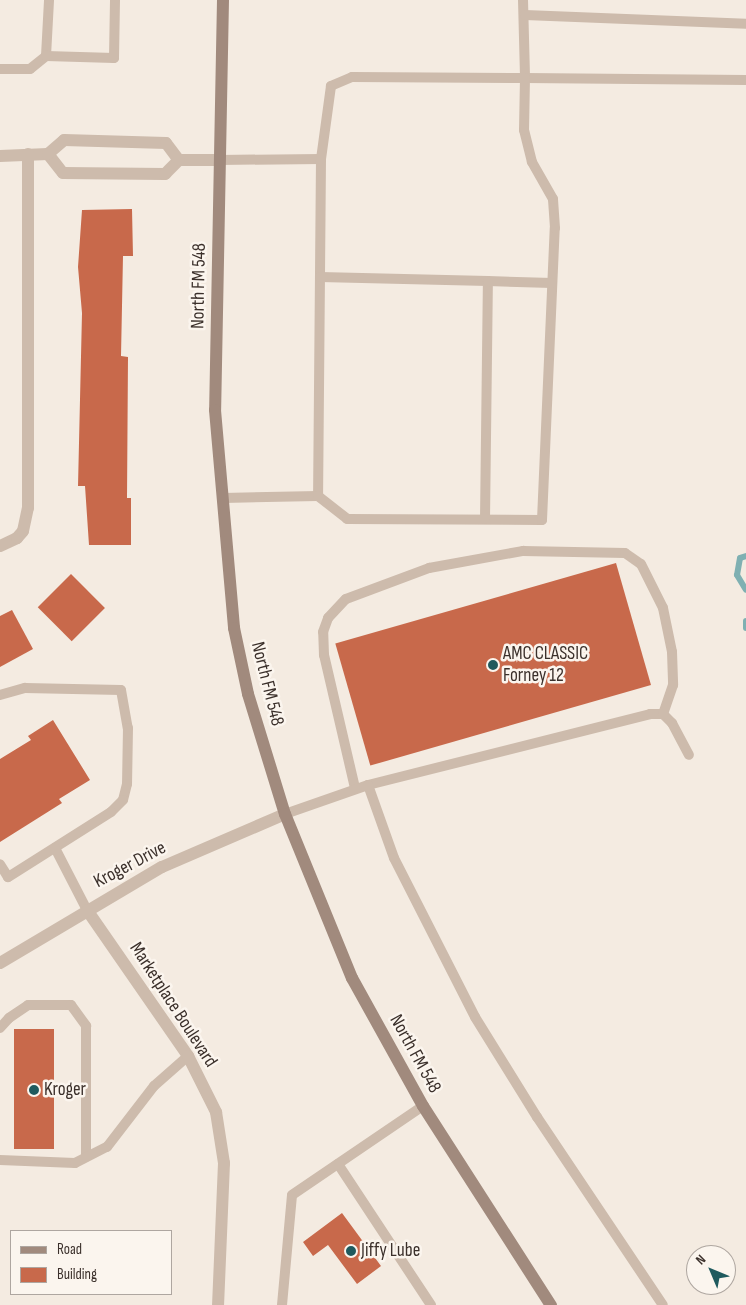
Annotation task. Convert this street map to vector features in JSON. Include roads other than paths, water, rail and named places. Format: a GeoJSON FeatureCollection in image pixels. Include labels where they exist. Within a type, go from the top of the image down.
{"type":"FeatureCollection","features":[{"type":"Feature","properties":{"kind":"main road","name":"North FM 548"},"geometry":{"type":"LineString","coordinates":[[223,0],[216,410],[234,628],[248,694],[285,814],[352,978],[423,1106],[552,1305]]}},
{"type":"Feature","properties":{"kind":"street"},"geometry":{"type":"LineString","coordinates":[[0,156],[48,154],[64,140],[166,143],[178,160]]}},
{"type":"Feature","properties":{"kind":"street"},"geometry":{"type":"LineString","coordinates":[[0,546],[17,538],[23,531],[28,508],[28,154]]}},
{"type":"Feature","properties":{"kind":"street"},"geometry":{"type":"LineString","coordinates":[[48,154],[63,173],[166,174],[178,160],[219,160]]}},
{"type":"Feature","properties":{"kind":"street","name":"Kroger Drive"},"geometry":{"type":"LineString","coordinates":[[0,963],[162,867],[285,814]]}},
{"type":"Feature","properties":{"kind":"street","name":"Marketplace Boulevard"},"geometry":{"type":"LineString","coordinates":[[87,910],[188,1056],[216,1112],[224,1163],[218,1305]]}},
{"type":"Feature","properties":{"kind":"lane"},"geometry":{"type":"LineString","coordinates":[[46,56],[48,0]]}},
{"type":"Feature","properties":{"kind":"lane"},"geometry":{"type":"LineString","coordinates":[[0,69],[30,69],[46,56],[114,58],[115,0]]}},
{"type":"Feature","properties":{"kind":"lane"},"geometry":{"type":"LineString","coordinates":[[223,498],[318,496],[347,519],[542,520],[552,282],[553,199],[532,162],[524,130],[525,15],[523,0]]}},
{"type":"Feature","properties":{"kind":"lane"},"geometry":{"type":"LineString","coordinates":[[525,15],[746,24]]}},
{"type":"Feature","properties":{"kind":"lane"},"geometry":{"type":"LineString","coordinates":[[318,496],[321,159],[331,86],[352,77],[746,80]]}},
{"type":"Feature","properties":{"kind":"lane"},"geometry":{"type":"LineString","coordinates":[[219,160],[321,159]]}},
{"type":"Feature","properties":{"kind":"lane"},"geometry":{"type":"LineString","coordinates":[[320,277],[552,282]]}},
{"type":"Feature","properties":{"kind":"lane"},"geometry":{"type":"LineString","coordinates":[[485,519],[488,281]]}},
{"type":"Feature","properties":{"kind":"lane"},"geometry":{"type":"LineString","coordinates":[[355,788],[324,654],[323,632],[328,618],[346,599],[429,568],[523,551],[624,553],[641,564],[663,608],[672,652],[673,685],[662,714]]}},
{"type":"Feature","properties":{"kind":"lane"},"geometry":{"type":"LineString","coordinates":[[0,695],[25,688],[121,690],[128,728],[127,784],[123,800],[111,812],[4,880],[0,864]]}},
{"type":"Feature","properties":{"kind":"lane"},"geometry":{"type":"LineString","coordinates":[[285,814],[355,788],[650,714],[662,714],[672,723],[689,754]]}},
{"type":"Feature","properties":{"kind":"lane"},"geometry":{"type":"LineString","coordinates":[[368,785],[394,858],[475,1018],[537,1117],[663,1305]]}},
{"type":"Feature","properties":{"kind":"lane"},"geometry":{"type":"LineString","coordinates":[[55,848],[87,910]]}},
{"type":"Feature","properties":{"kind":"lane"},"geometry":{"type":"LineString","coordinates":[[0,1028],[9,1018],[28,1005],[71,1004],[86,1026],[86,1157]]}},
{"type":"Feature","properties":{"kind":"lane"},"geometry":{"type":"LineString","coordinates":[[0,1160],[75,1163],[107,1147],[154,1086],[188,1056]]}},
{"type":"Feature","properties":{"kind":"lane"},"geometry":{"type":"LineString","coordinates":[[282,1305],[292,1195],[423,1106]]}},
{"type":"Feature","properties":{"kind":"lane"},"geometry":{"type":"LineString","coordinates":[[338,1164],[431,1305]]}},
{"type":"Feature","properties":{"kind":"waterway"},"geometry":{"type":"LineString","coordinates":[[746,556],[740,558],[737,575],[746,590]]}},
{"type":"Feature","properties":{"kind":"waterway"},"geometry":{"type":"LineString","coordinates":[[746,621],[746,628]]}},
{"type":"Feature","properties":{"kind":"place","name":"AMC CLASSIC Forney 12"},"geometry":{"type":"Point","coordinates":[493,665]}},
{"type":"Feature","properties":{"kind":"place","name":"Kroger"},"geometry":{"type":"Point","coordinates":[34,1090]}},
{"type":"Feature","properties":{"kind":"place","name":"Jiffy Lube"},"geometry":{"type":"Point","coordinates":[351,1251]}}]}
